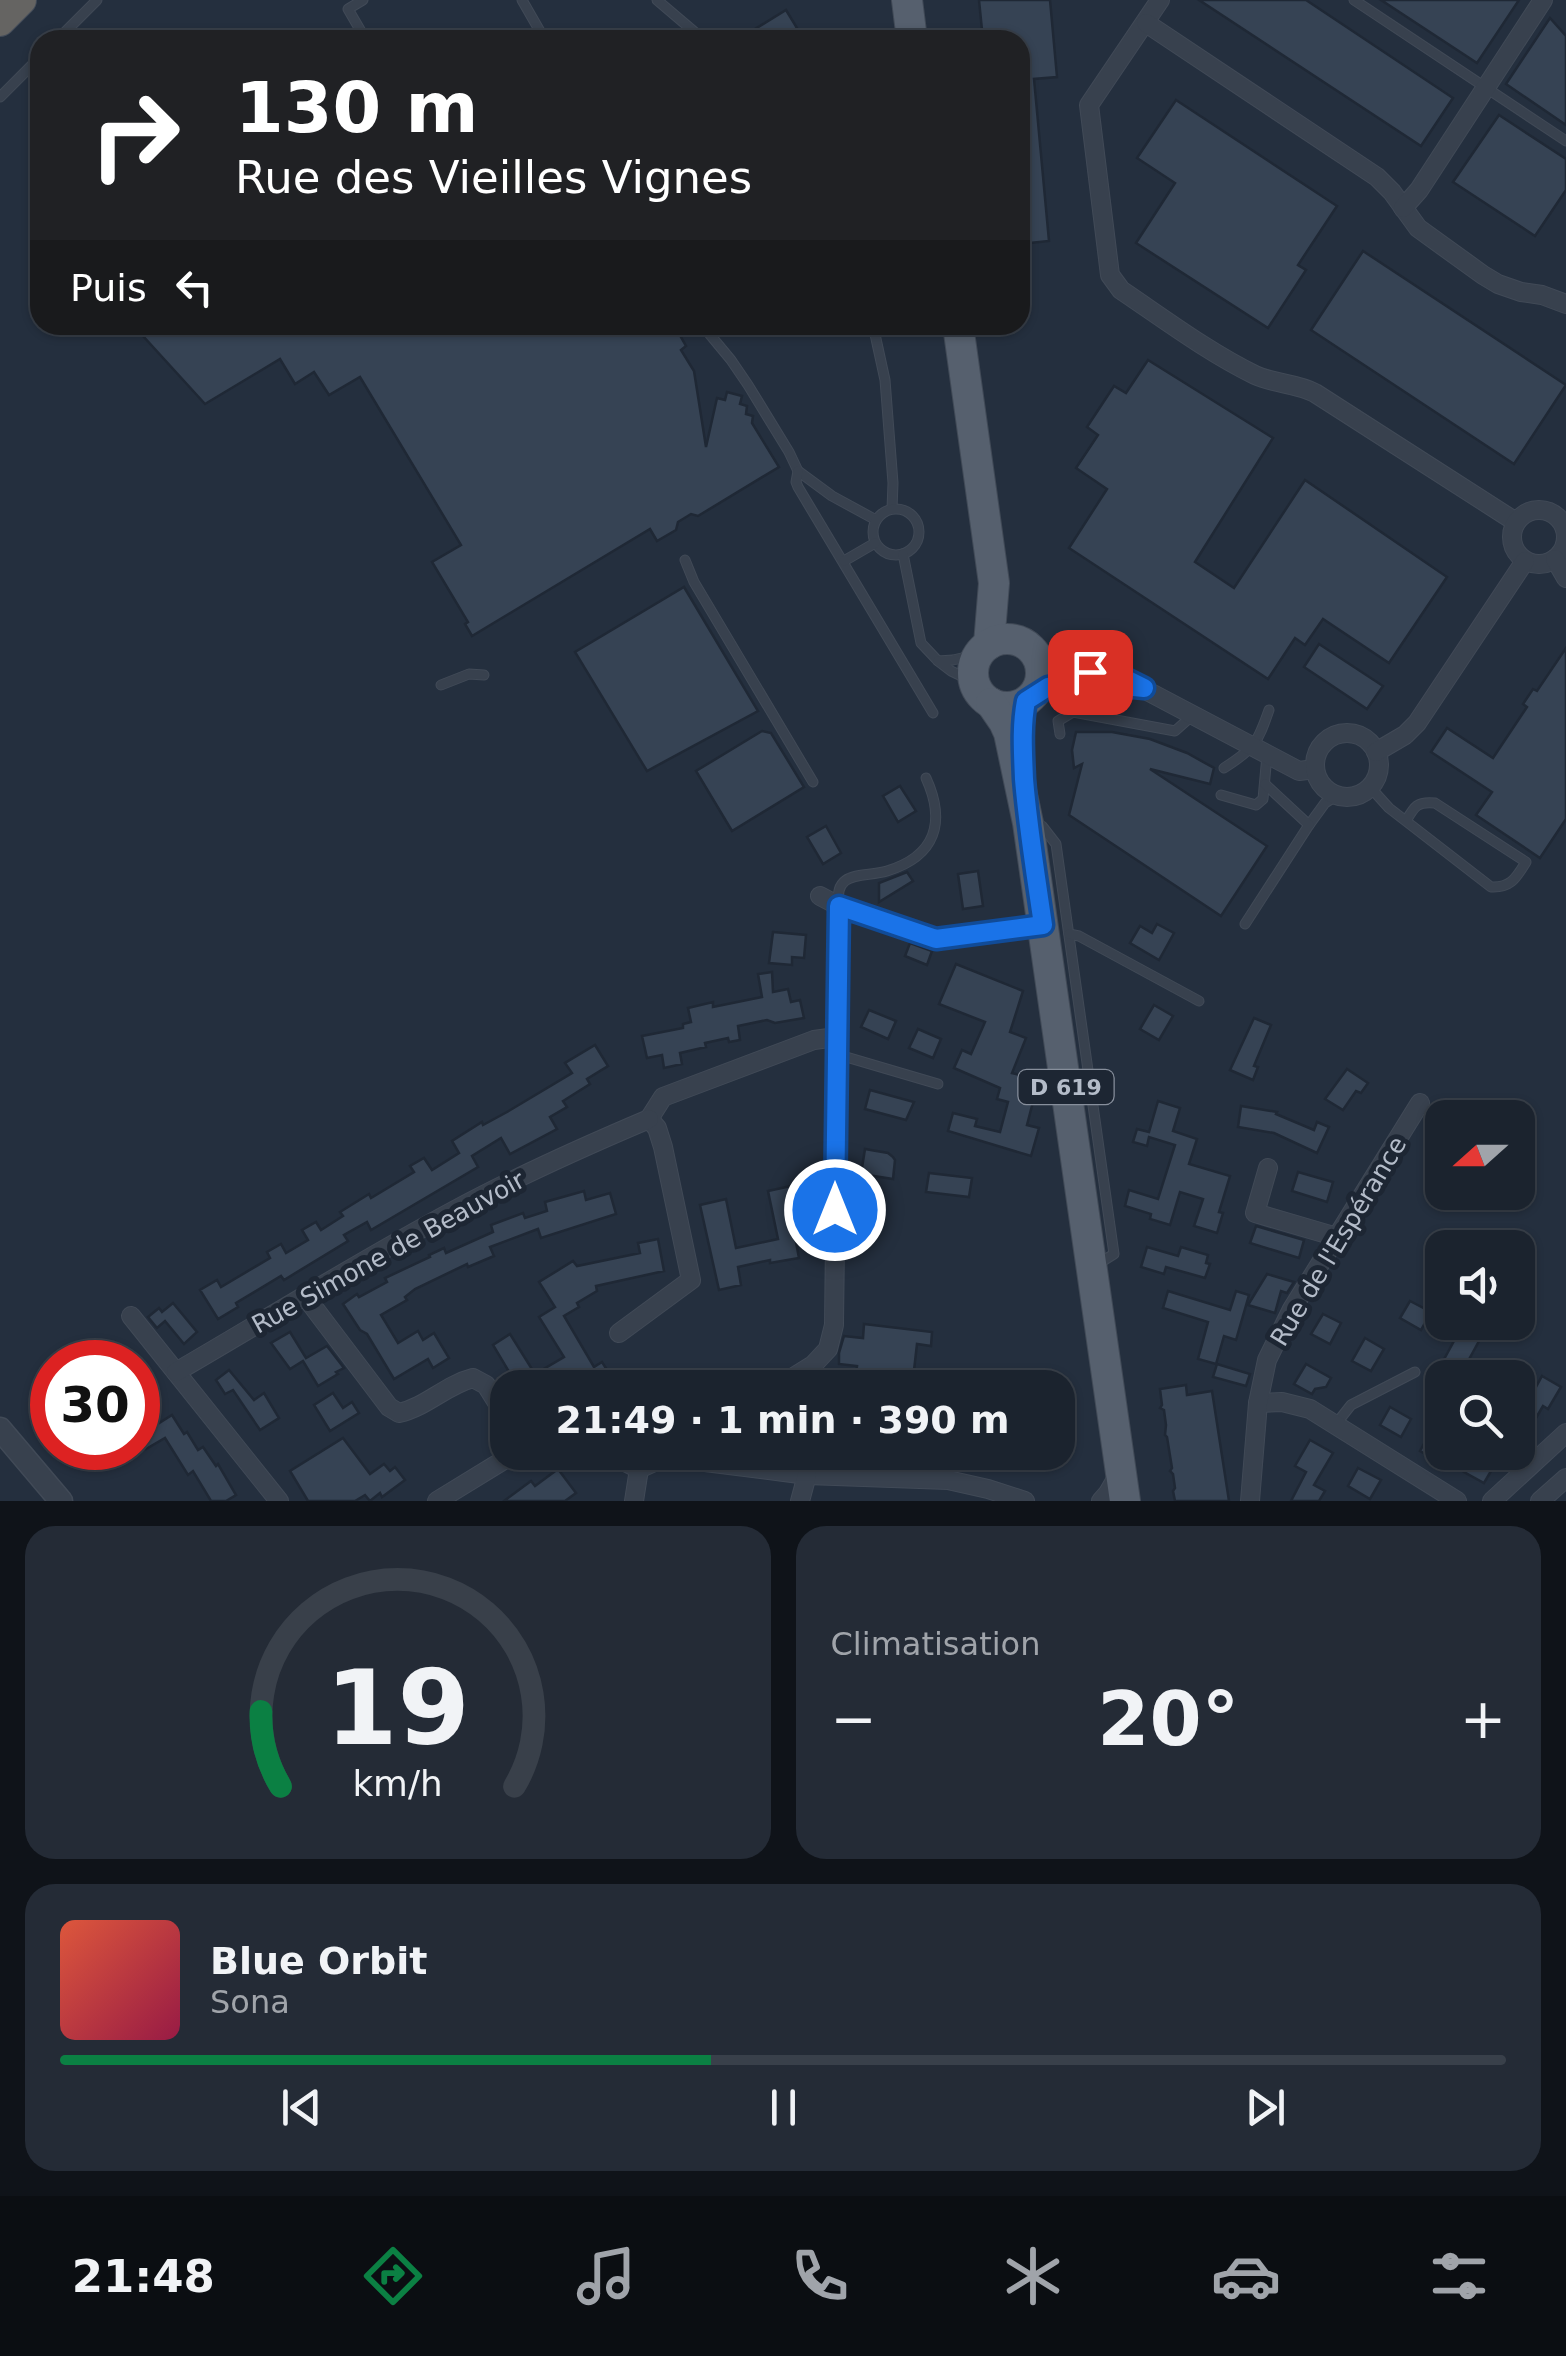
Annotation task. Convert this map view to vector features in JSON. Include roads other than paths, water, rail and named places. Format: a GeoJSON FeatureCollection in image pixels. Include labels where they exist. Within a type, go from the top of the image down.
{"type":"FeatureCollection","features":[{"type":"Feature","properties":{"kind":"highway"},"geometry":{"type":"LineString","coordinates":[[0,21],[21,0]]}},
{"type":"Feature","properties":{"kind":"main road"},"geometry":{"type":"LineString","coordinates":[[898,0],[902,30]]}},
{"type":"Feature","properties":{"kind":"main road"},"geometry":{"type":"LineString","coordinates":[[907,0],[911,30]]}},
{"type":"Feature","properties":{"kind":"main road"},"geometry":{"type":"LineString","coordinates":[[926,0],[930,30]]}},
{"type":"Feature","properties":{"kind":"main road","name":"D 619"},"geometry":{"type":"LineString","coordinates":[[959,335],[994,583],[1004,722],[1056,930],[1091,1268],[1125,1501]]}},
{"type":"Feature","properties":{"kind":"main road"},"geometry":{"type":"LineString","coordinates":[[998,664],[1042,672],[1039,686],[1029,700],[1005,708],[998,664]]}},
{"type":"Feature","properties":{"kind":"main road","name":"D 619"},"geometry":{"type":"LineString","coordinates":[[1028,823],[1022,750],[1029,700]]}},
{"type":"Feature","properties":{"kind":"street"},"geometry":{"type":"LineString","coordinates":[[1160,0],[1088,105],[1110,275],[1121,290],[1223,358],[1257,376],[1316,393],[1516,522]]}},
{"type":"Feature","properties":{"kind":"street"},"geometry":{"type":"LineString","coordinates":[[1404,208],[1543,0]]}},
{"type":"Feature","properties":{"kind":"street"},"geometry":{"type":"LineString","coordinates":[[1146,24],[1377,177],[1418,228],[1498,284],[1566,304]]}},
{"type":"Feature","properties":{"kind":"street"},"geometry":{"type":"LineString","coordinates":[[1561,509],[1566,532],[1562,552],[1540,565],[1525,561],[1512,541],[1516,522],[1534,510],[1561,509]]}},
{"type":"Feature","properties":{"kind":"street"},"geometry":{"type":"LineString","coordinates":[[1555,559],[1566,578]]}},
{"type":"Feature","properties":{"kind":"street"},"geometry":{"type":"LineString","coordinates":[[1376,752],[1417,723],[1525,561]]}},
{"type":"Feature","properties":{"kind":"street"},"geometry":{"type":"LineString","coordinates":[[998,664],[1116,674],[1299,771],[1315,769]]}},
{"type":"Feature","properties":{"kind":"street"},"geometry":{"type":"LineString","coordinates":[[1029,700],[1048,687],[1065,685],[1144,688]]}},
{"type":"Feature","properties":{"kind":"street"},"geometry":{"type":"LineString","coordinates":[[1344,733],[1365,738],[1376,752],[1376,780],[1359,795],[1336,796],[1318,778],[1316,755],[1327,740],[1344,733]]}},
{"type":"Feature","properties":{"kind":"street"},"geometry":{"type":"LineString","coordinates":[[820,896],[936,939],[1056,930]]}},
{"type":"Feature","properties":{"kind":"street"},"geometry":{"type":"LineString","coordinates":[[805,1370],[828,1350],[834,1325],[839,906]]}},
{"type":"Feature","properties":{"kind":"street"},"geometry":{"type":"LineString","coordinates":[[619,1333],[691,1280],[663,1147],[657,1128],[649,1119],[664,1097],[814,1040],[836,1046]]}},
{"type":"Feature","properties":{"kind":"street","name":"Rue de l'Espérance"},"geometry":{"type":"LineString","coordinates":[[1250,1501],[1258,1402],[1268,1360],[1292,1309],[1420,1103]]}},
{"type":"Feature","properties":{"kind":"street","name":"Rue Simone de Beauvoir"},"geometry":{"type":"LineString","coordinates":[[176,1372],[456,1210],[649,1119]]}},
{"type":"Feature","properties":{"kind":"street"},"geometry":{"type":"LineString","coordinates":[[1268,1168],[1255,1213],[1338,1237]]}},
{"type":"Feature","properties":{"kind":"street"},"geometry":{"type":"LineString","coordinates":[[305,1296],[389,1407],[399,1413],[473,1378],[490,1391]]}},
{"type":"Feature","properties":{"kind":"street"},"geometry":{"type":"LineString","coordinates":[[131,1316],[279,1501]]}},
{"type":"Feature","properties":{"kind":"street"},"geometry":{"type":"LineString","coordinates":[[1258,1402],[1282,1402],[1310,1409],[1458,1501]]}},
{"type":"Feature","properties":{"kind":"street"},"geometry":{"type":"LineString","coordinates":[[0,1429],[60,1501]]}},
{"type":"Feature","properties":{"kind":"street"},"geometry":{"type":"LineString","coordinates":[[1492,1501],[1566,1433]]}},
{"type":"Feature","properties":{"kind":"street"},"geometry":{"type":"LineString","coordinates":[[437,1501],[490,1469]]}},
{"type":"Feature","properties":{"kind":"street"},"geometry":{"type":"LineString","coordinates":[[1100,1501],[1122,1469]]}},
{"type":"Feature","properties":{"kind":"street"},"geometry":{"type":"LineString","coordinates":[[634,1501],[639,1470]]}},
{"type":"Feature","properties":{"kind":"street"},"geometry":{"type":"LineString","coordinates":[[776,1470],[807,1475],[948,1480],[1025,1501]]}},
{"type":"Feature","properties":{"kind":"street"},"geometry":{"type":"LineString","coordinates":[[800,1501],[807,1475]]}},
{"type":"Feature","properties":{"kind":"street"},"geometry":{"type":"LineString","coordinates":[[1540,1501],[1566,1478]]}},
{"type":"Feature","properties":{"kind":"lane"},"geometry":{"type":"LineString","coordinates":[[67,30],[96,0]]}},
{"type":"Feature","properties":{"kind":"lane"},"geometry":{"type":"LineString","coordinates":[[360,30],[348,9],[363,0]]}},
{"type":"Feature","properties":{"kind":"lane"},"geometry":{"type":"LineString","coordinates":[[657,0],[692,30]]}},
{"type":"Feature","properties":{"kind":"lane"},"geometry":{"type":"LineString","coordinates":[[1354,0],[1566,141]]}},
{"type":"Feature","properties":{"kind":"lane"},"geometry":{"type":"LineString","coordinates":[[523,2],[540,30]]}},
{"type":"Feature","properties":{"kind":"lane"},"geometry":{"type":"LineString","coordinates":[[0,97],[30,67]]}},
{"type":"Feature","properties":{"kind":"lane"},"geometry":{"type":"LineString","coordinates":[[710,335],[739,372],[798,471],[832,496],[876,520]]}},
{"type":"Feature","properties":{"kind":"lane"},"geometry":{"type":"LineString","coordinates":[[875,335],[885,380],[892,510]]}},
{"type":"Feature","properties":{"kind":"lane"},"geometry":{"type":"LineString","coordinates":[[798,471],[796,482],[933,713]]}},
{"type":"Feature","properties":{"kind":"lane"},"geometry":{"type":"LineString","coordinates":[[892,510],[910,514],[918,526],[917,541],[903,554],[887,553],[875,543],[876,520],[892,510]]}},
{"type":"Feature","properties":{"kind":"lane"},"geometry":{"type":"LineString","coordinates":[[844,561],[875,543]]}},
{"type":"Feature","properties":{"kind":"lane"},"geometry":{"type":"LineString","coordinates":[[903,554],[921,643],[951,671],[998,664]]}},
{"type":"Feature","properties":{"kind":"lane"},"geometry":{"type":"LineString","coordinates":[[685,560],[694,582],[813,782]]}},
{"type":"Feature","properties":{"kind":"lane"},"geometry":{"type":"LineString","coordinates":[[938,661],[998,664]]}},
{"type":"Feature","properties":{"kind":"lane"},"geometry":{"type":"LineString","coordinates":[[442,685],[469,674],[484,675]]}},
{"type":"Feature","properties":{"kind":"lane"},"geometry":{"type":"LineString","coordinates":[[1221,795],[1256,804],[1264,799],[1259,739],[1269,710]]}},
{"type":"Feature","properties":{"kind":"lane"},"geometry":{"type":"LineString","coordinates":[[1060,734],[1058,720],[1073,712],[1175,731],[1193,715]]}},
{"type":"Feature","properties":{"kind":"lane"},"geometry":{"type":"LineString","coordinates":[[1224,768],[1260,752]]}},
{"type":"Feature","properties":{"kind":"lane"},"geometry":{"type":"LineString","coordinates":[[839,906],[837,894],[851,877],[887,871],[917,856],[929,844],[936,827],[934,797],[926,778]]}},
{"type":"Feature","properties":{"kind":"lane"},"geometry":{"type":"LineString","coordinates":[[1265,784],[1308,825]]}},
{"type":"Feature","properties":{"kind":"lane"},"geometry":{"type":"LineString","coordinates":[[1370,788],[1389,808],[1491,887],[1510,884],[1526,862],[1435,803],[1416,804],[1406,821]]}},
{"type":"Feature","properties":{"kind":"lane"},"geometry":{"type":"LineString","coordinates":[[1245,924],[1308,825],[1325,803],[1336,796]]}},
{"type":"Feature","properties":{"kind":"lane"},"geometry":{"type":"LineString","coordinates":[[1056,930],[1080,936],[1199,1001]]}},
{"type":"Feature","properties":{"kind":"lane"},"geometry":{"type":"LineString","coordinates":[[836,1046],[938,1084]]}},
{"type":"Feature","properties":{"kind":"lane"},"geometry":{"type":"LineString","coordinates":[[1336,1424],[1351,1405],[1416,1372]]}}]}
